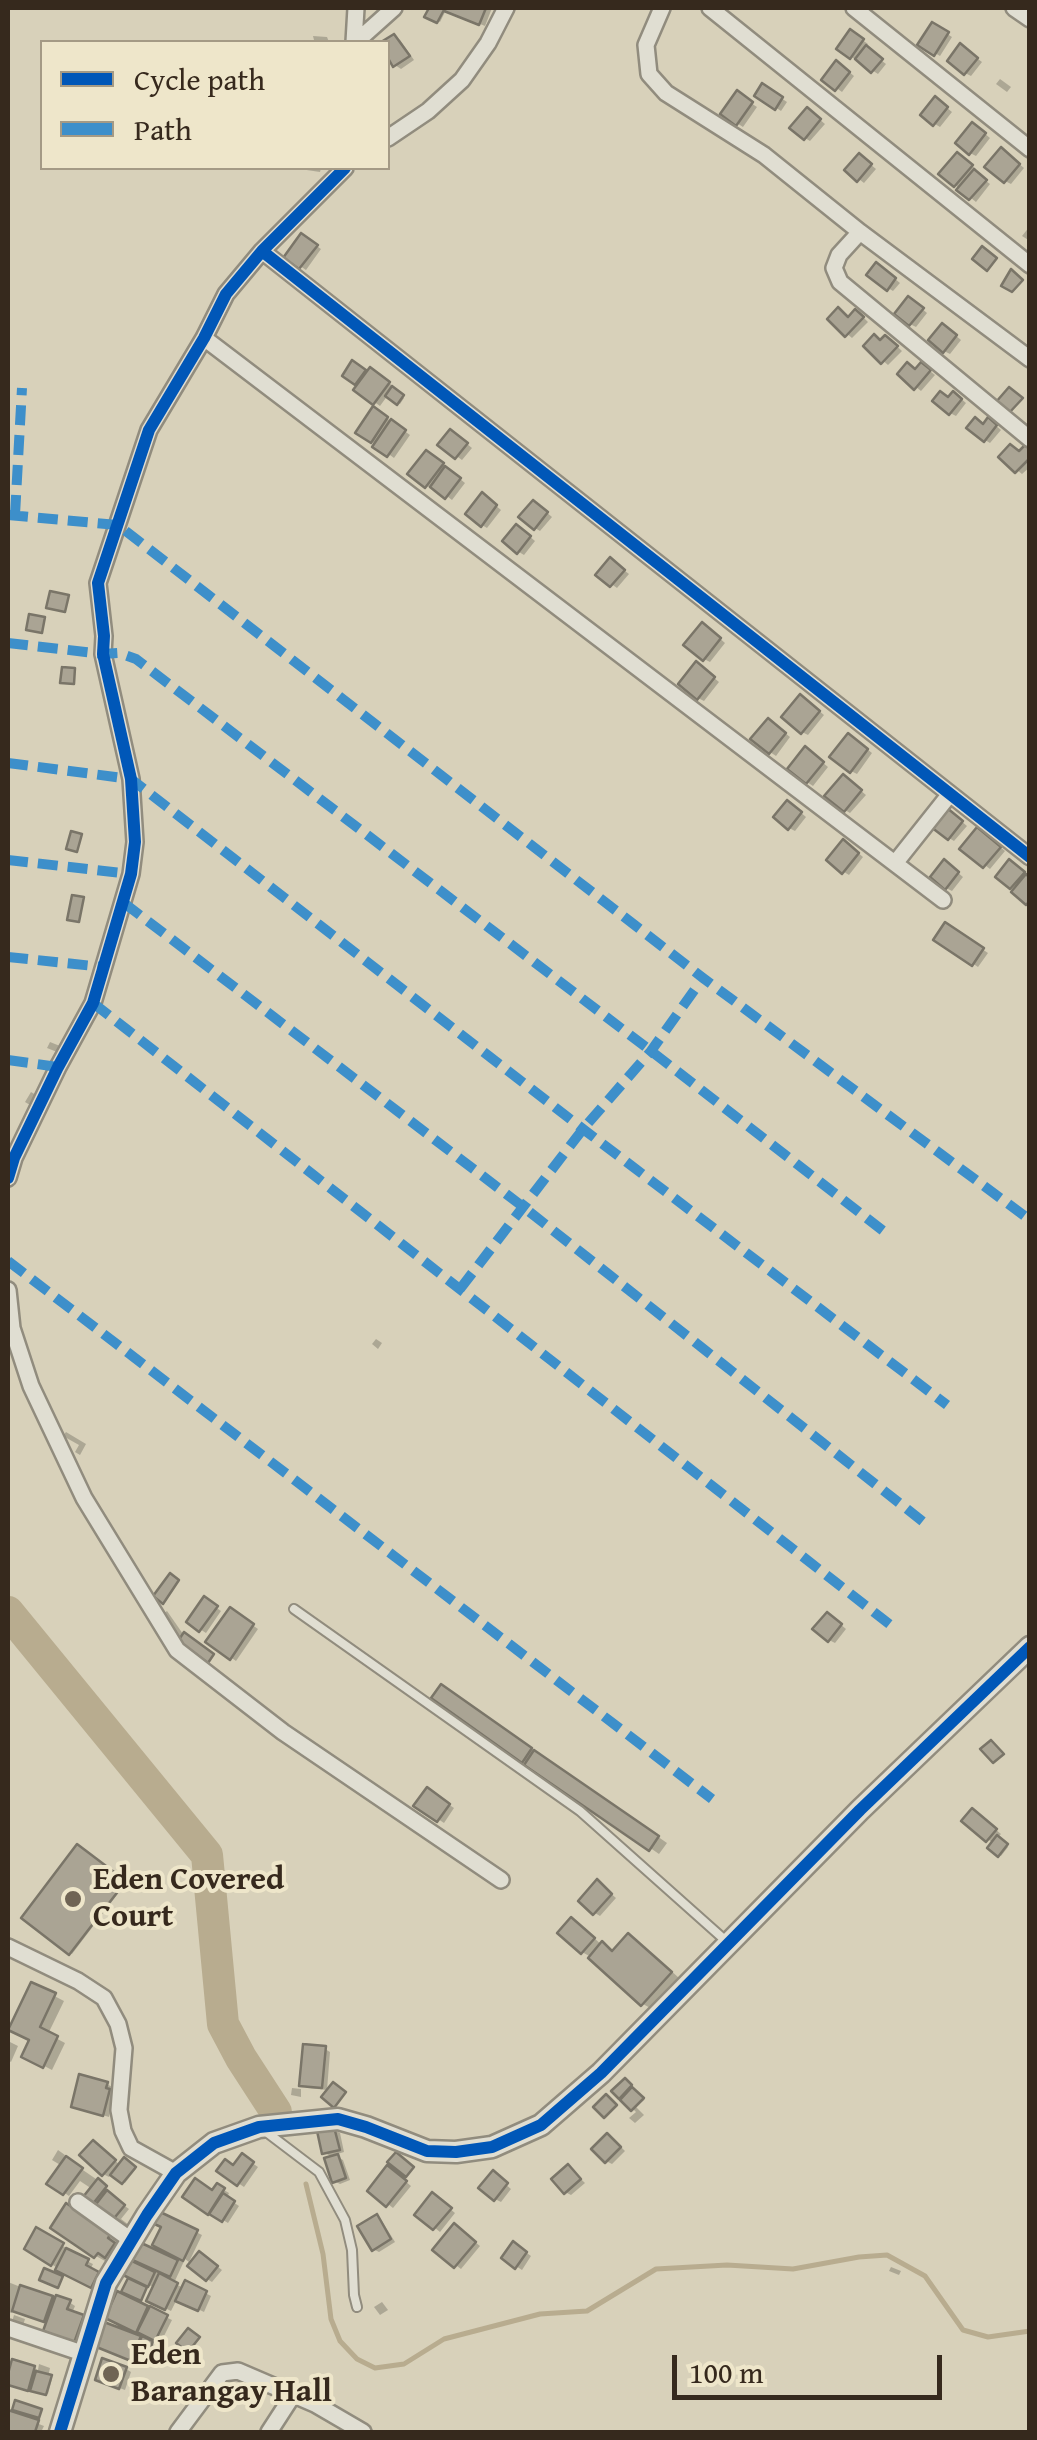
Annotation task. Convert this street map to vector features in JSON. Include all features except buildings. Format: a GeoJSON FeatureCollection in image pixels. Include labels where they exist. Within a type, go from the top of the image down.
{"type":"FeatureCollection","features":[{"type":"Feature","properties":{"kind":"street"},"geometry":{"type":"LineString","coordinates":[[355,40],[356,8]]}},
{"type":"Feature","properties":{"kind":"street"},"geometry":{"type":"LineString","coordinates":[[357,40],[394,8]]}},
{"type":"Feature","properties":{"kind":"street"},"geometry":{"type":"LineString","coordinates":[[390,137],[428,111],[462,80],[506,8]]}},
{"type":"Feature","properties":{"kind":"street"},"geometry":{"type":"LineString","coordinates":[[662,8],[646,45],[649,74],[666,93],[764,155],[1030,360]]}},
{"type":"Feature","properties":{"kind":"street"},"geometry":{"type":"LineString","coordinates":[[710,8],[1030,265]]}},
{"type":"Feature","properties":{"kind":"street"},"geometry":{"type":"LineString","coordinates":[[854,8],[1030,149]]}},
{"type":"Feature","properties":{"kind":"street"},"geometry":{"type":"LineString","coordinates":[[1014,8],[1030,19]]}},
{"type":"Feature","properties":{"kind":"street"},"geometry":{"type":"LineString","coordinates":[[8,1178],[58,1067],[93,1003],[131,874],[135,842],[132,778],[103,654],[98,583],[149,430],[226,294],[343,170]]}},
{"type":"Feature","properties":{"kind":"street"},"geometry":{"type":"LineString","coordinates":[[860,232],[834,268],[840,282],[1030,439]]}},
{"type":"Feature","properties":{"kind":"street"},"geometry":{"type":"LineString","coordinates":[[262,252],[1030,856]]}},
{"type":"Feature","properties":{"kind":"street"},"geometry":{"type":"LineString","coordinates":[[204,338],[943,900]]}},
{"type":"Feature","properties":{"kind":"street"},"geometry":{"type":"LineString","coordinates":[[896,862],[950,794]]}},
{"type":"Feature","properties":{"kind":"street"},"geometry":{"type":"LineString","coordinates":[[8,1290],[12,1328],[46,1418],[84,1498],[177,1650],[283,1732],[501,1880]]}},
{"type":"Feature","properties":{"kind":"street"},"geometry":{"type":"LineString","coordinates":[[60,2432],[106,2282],[176,2173],[214,2144],[260,2127],[338,2119],[427,2151],[456,2152],[492,2147],[541,2125],[601,2073],[860,1810],[1030,1647]]}},
{"type":"Feature","properties":{"kind":"street"},"geometry":{"type":"LineString","coordinates":[[8,1947],[104,1998],[118,2024],[124,2048],[119,2110],[123,2131],[131,2148],[176,2173]]}},
{"type":"Feature","properties":{"kind":"street"},"geometry":{"type":"LineString","coordinates":[[78,2202],[131,2240]]}},
{"type":"Feature","properties":{"kind":"street"},"geometry":{"type":"LineString","coordinates":[[8,2328],[85,2354]]}},
{"type":"Feature","properties":{"kind":"street"},"geometry":{"type":"LineString","coordinates":[[178,2432],[222,2372],[238,2371],[338,2416],[363,2432]]}},
{"type":"Feature","properties":{"kind":"street"},"geometry":{"type":"LineString","coordinates":[[269,2432],[293,2395]]}},
{"type":"Feature","properties":{"kind":"lane"},"geometry":{"type":"LineString","coordinates":[[294,1609],[580,1811],[729,1944]]}},
{"type":"Feature","properties":{"kind":"lane"},"geometry":{"type":"LineString","coordinates":[[260,2127],[319,2172],[346,2220],[358,2307]]}},
{"type":"Feature","properties":{"kind":"waterway"},"geometry":{"type":"LineString","coordinates":[[8,1612],[207,1855],[223,2024],[276,2112]]}},
{"type":"Feature","properties":{"kind":"waterway"},"geometry":{"type":"LineString","coordinates":[[306,2184],[323,2254],[331,2319],[340,2341],[357,2359],[375,2368],[404,2364],[444,2339],[540,2314],[587,2311],[656,2269],[727,2265],[793,2269],[887,2255],[925,2276],[963,2330],[988,2337],[1030,2331]]}},
{"type":"Feature","properties":{"kind":"marked path"},"geometry":{"type":"LineString","coordinates":[[15,515],[22,388]]}},
{"type":"Feature","properties":{"kind":"marked path"},"geometry":{"type":"LineString","coordinates":[[8,515],[118,525],[703,978],[1030,1220]]}},
{"type":"Feature","properties":{"kind":"marked path"},"geometry":{"type":"LineString","coordinates":[[8,643],[119,653],[136,659],[886,1233]]}},
{"type":"Feature","properties":{"kind":"marked path"},"geometry":{"type":"LineString","coordinates":[[8,763],[131,779],[947,1405]]}},
{"type":"Feature","properties":{"kind":"marked path"},"geometry":{"type":"LineString","coordinates":[[8,860],[131,874]]}},
{"type":"Feature","properties":{"kind":"marked path"},"geometry":{"type":"LineString","coordinates":[[124,903],[522,1206],[926,1524]]}},
{"type":"Feature","properties":{"kind":"marked path"},"geometry":{"type":"LineString","coordinates":[[8,957],[103,967]]}},
{"type":"Feature","properties":{"kind":"marked path"},"geometry":{"type":"LineString","coordinates":[[460,1289],[583,1129],[651,1051],[703,978]]}},
{"type":"Feature","properties":{"kind":"marked path"},"geometry":{"type":"LineString","coordinates":[[93,1003],[893,1627]]}},
{"type":"Feature","properties":{"kind":"marked path"},"geometry":{"type":"LineString","coordinates":[[8,1060],[58,1067]]}},
{"type":"Feature","properties":{"kind":"marked path"},"geometry":{"type":"LineString","coordinates":[[8,1261],[712,1799]]}},
{"type":"Feature","properties":{"kind":"cycle path"},"geometry":{"type":"LineString","coordinates":[[8,1178],[58,1067],[93,1003],[131,874],[135,842],[131,779],[103,654],[98,583],[149,430],[226,294],[262,251],[343,170]]}},
{"type":"Feature","properties":{"kind":"cycle path"},"geometry":{"type":"LineString","coordinates":[[262,251],[1030,857]]}},
{"type":"Feature","properties":{"kind":"cycle path"},"geometry":{"type":"LineString","coordinates":[[60,2432],[106,2283],[176,2173],[214,2143],[259,2127],[338,2119],[427,2151],[456,2152],[492,2147],[541,2125],[601,2073],[860,1810],[1030,1647]]}},
{"type":"Feature","properties":{"kind":"place","name":"Eden Covered Court"},"geometry":{"type":"Point","coordinates":[73,1899]}},
{"type":"Feature","properties":{"kind":"place","name":"Eden Barangay Hall"},"geometry":{"type":"Point","coordinates":[111,2374]}}]}
